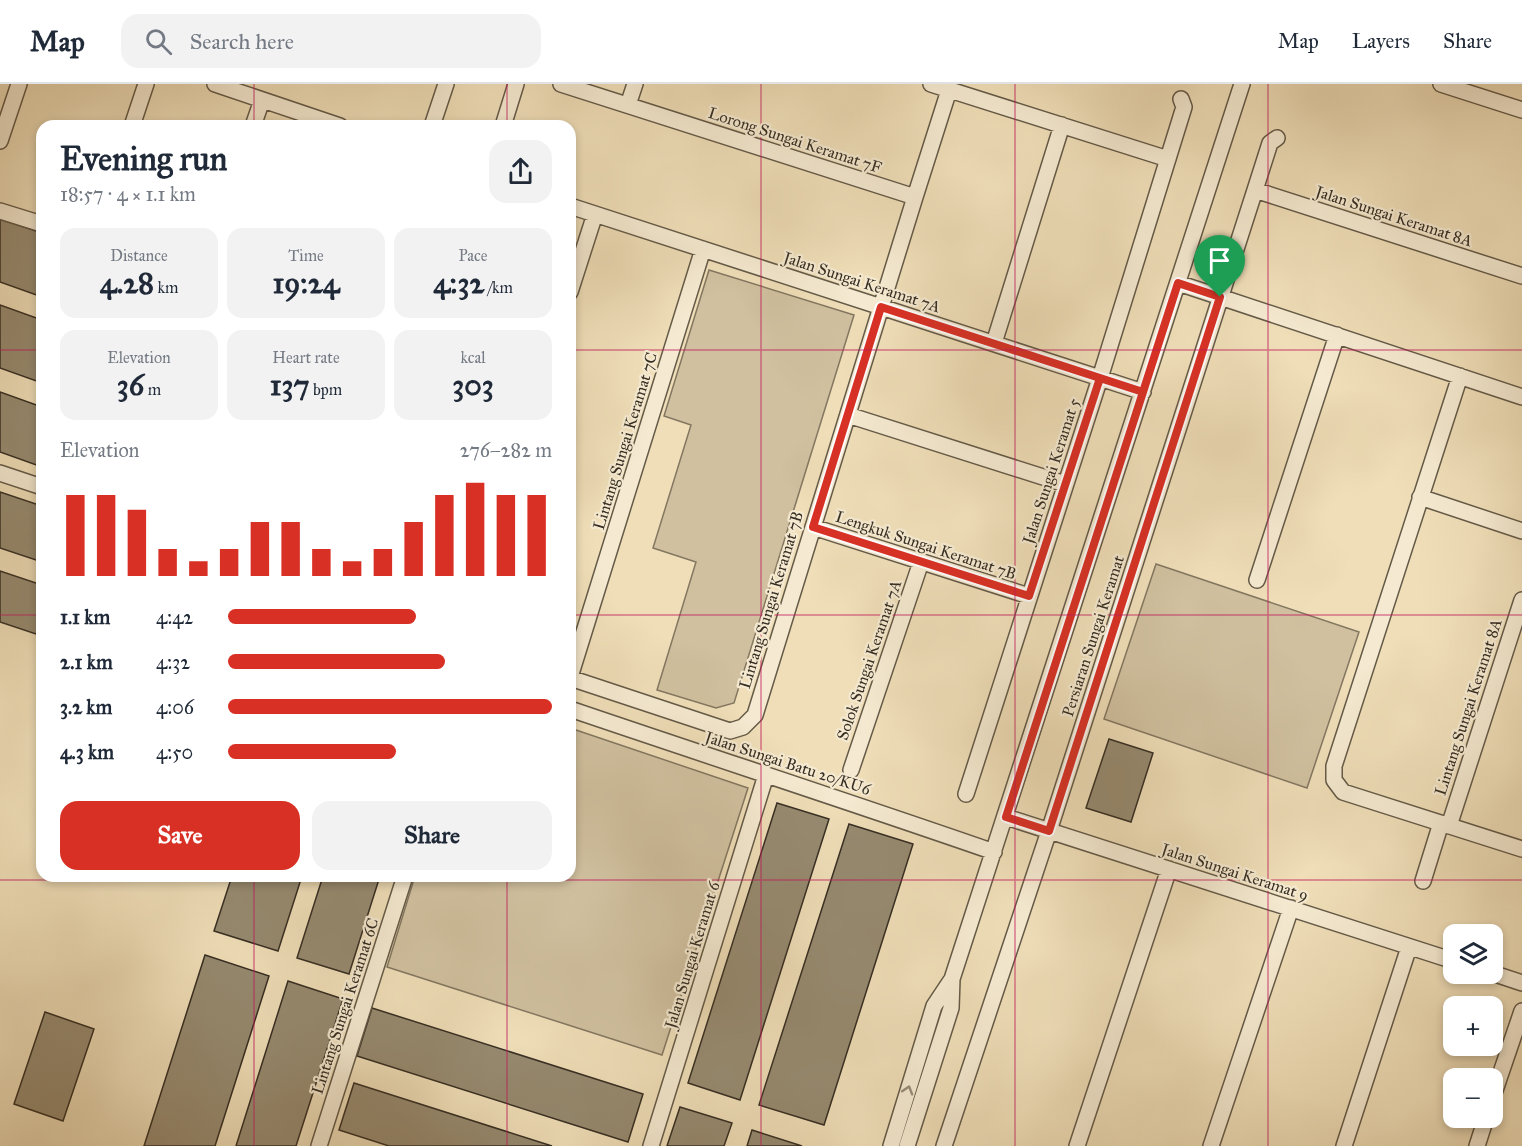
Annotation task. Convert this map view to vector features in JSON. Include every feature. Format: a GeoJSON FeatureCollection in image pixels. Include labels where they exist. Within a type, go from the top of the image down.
{"type":"FeatureCollection","features":[{"type":"Feature","properties":{"kind":"street"},"geometry":{"type":"LineString","coordinates":[[0,141],[19,84]]}},
{"type":"Feature","properties":{"kind":"street"},"geometry":{"type":"LineString","coordinates":[[134,120],[146,84]]}},
{"type":"Feature","properties":{"kind":"street"},"geometry":{"type":"LineString","coordinates":[[215,84],[322,120]]}},
{"type":"Feature","properties":{"kind":"street"},"geometry":{"type":"LineString","coordinates":[[434,120],[446,84]]}},
{"type":"Feature","properties":{"kind":"street"},"geometry":{"type":"LineString","coordinates":[[505,120],[516,84]]}},
{"type":"Feature","properties":{"kind":"street","name":"Lorong Sungai Keramat 7F"},"geometry":{"type":"LineString","coordinates":[[561,84],[915,197]]}},
{"type":"Feature","properties":{"kind":"street"},"geometry":{"type":"LineString","coordinates":[[628,105],[635,84]]}},
{"type":"Feature","properties":{"kind":"street"},"geometry":{"type":"LineString","coordinates":[[931,84],[1168,159]]}},
{"type":"Feature","properties":{"kind":"street","name":"Persiaran Sungai Keramat"},"geometry":{"type":"LineString","coordinates":[[891,1146],[934,1006],[952,979],[1006,817],[1242,84]]}},
{"type":"Feature","properties":{"kind":"street"},"geometry":{"type":"LineString","coordinates":[[1441,84],[1522,110]]}},
{"type":"Feature","properties":{"kind":"street","name":"Lintang Sungai Keramat 7B"},"geometry":{"type":"LineString","coordinates":[[576,680],[730,731],[743,727],[755,715],[949,90]]}},
{"type":"Feature","properties":{"kind":"street","name":"Jalan Sungai Keramat 5"},"geometry":{"type":"LineString","coordinates":[[966,794],[1168,159],[1184,107],[1181,99]]}},
{"type":"Feature","properties":{"kind":"street"},"geometry":{"type":"LineString","coordinates":[[256,120],[262,100]]}},
{"type":"Feature","properties":{"kind":"street"},"geometry":{"type":"LineString","coordinates":[[994,343],[1062,125]]}},
{"type":"Feature","properties":{"kind":"street","name":"Persiaran Sungai Keramat"},"geometry":{"type":"LineString","coordinates":[[944,1146],[1049,831],[1270,144],[1277,138]]}},
{"type":"Feature","properties":{"kind":"street","name":"Jalan Sungai Keramat 8A"},"geometry":{"type":"LineString","coordinates":[[1255,190],[1522,276]]}},
{"type":"Feature","properties":{"kind":"street","name":"Jalan Sungai Keramat 7A"},"geometry":{"type":"LineString","coordinates":[[576,208],[1143,392]]}},
{"type":"Feature","properties":{"kind":"street"},"geometry":{"type":"LineString","coordinates":[[0,211],[36,222]]}},
{"type":"Feature","properties":{"kind":"street"},"geometry":{"type":"LineString","coordinates":[[576,273],[595,214]]}},
{"type":"Feature","properties":{"kind":"street","name":"Lintang Sungai Keramat 7C"},"geometry":{"type":"LineString","coordinates":[[576,659],[703,249]]}},
{"type":"Feature","properties":{"kind":"street"},"geometry":{"type":"LineString","coordinates":[[1178,283],[1522,397]]}},
{"type":"Feature","properties":{"kind":"street"},"geometry":{"type":"LineString","coordinates":[[1257,580],[1337,335]]}},
{"type":"Feature","properties":{"kind":"street"},"geometry":{"type":"LineString","coordinates":[[1460,376],[1334,766],[1334,780],[1343,792],[1522,849]]}},
{"type":"Feature","properties":{"kind":"street"},"geometry":{"type":"LineString","coordinates":[[848,415],[1065,484]]}},
{"type":"Feature","properties":{"kind":"street"},"geometry":{"type":"LineString","coordinates":[[0,473],[36,485]]}},
{"type":"Feature","properties":{"kind":"street"},"geometry":{"type":"LineString","coordinates":[[1420,497],[1522,531]]}},
{"type":"Feature","properties":{"kind":"street","name":"Lengkuk Sungai Keramat 7B"},"geometry":{"type":"LineString","coordinates":[[813,527],[1029,596]]}},
{"type":"Feature","properties":{"kind":"street","name":"Solok Sungai Keramat 7A"},"geometry":{"type":"LineString","coordinates":[[851,770],[921,562]]}},
{"type":"Feature","properties":{"kind":"street","name":"Lintang Sungai Keramat 8A"},"geometry":{"type":"LineString","coordinates":[[1423,881],[1445,824],[1522,600]]}},
{"type":"Feature","properties":{"kind":"street","name":"Jalan Sungai Batu 20/KU6"},"geometry":{"type":"LineString","coordinates":[[576,711],[994,852]]}},
{"type":"Feature","properties":{"kind":"street","name":"Jalan Sungai Keramat 6"},"geometry":{"type":"LineString","coordinates":[[651,1146],[766,775]]}},
{"type":"Feature","properties":{"kind":"street","name":"Jalan Sungai Keramat 9"},"geometry":{"type":"LineString","coordinates":[[1006,817],[1443,957]]}},
{"type":"Feature","properties":{"kind":"street"},"geometry":{"type":"LineString","coordinates":[[1077,1146],[1168,869]]}},
{"type":"Feature","properties":{"kind":"street","name":"Lintang Sungai Keramat 6C"},"geometry":{"type":"LineString","coordinates":[[319,1146],[403,882]]}},
{"type":"Feature","properties":{"kind":"street"},"geometry":{"type":"LineString","coordinates":[[1211,1146],[1291,908]]}},
{"type":"Feature","properties":{"kind":"street"},"geometry":{"type":"LineString","coordinates":[[1344,1146],[1409,946]]}},
{"type":"Feature","properties":{"kind":"street"},"geometry":{"type":"LineString","coordinates":[[1503,977],[1522,983]]}},
{"type":"Feature","properties":{"kind":"street","name":"Persiaran Sungai Keramat"},"geometry":{"type":"LineString","coordinates":[[907,1146],[951,1008],[952,979]]}},
{"type":"Feature","properties":{"kind":"street"},"geometry":{"type":"LineString","coordinates":[[1503,1068],[1522,1011]]}},
{"type":"Feature","properties":{"kind":"street"},"geometry":{"type":"LineString","coordinates":[[1477,1146],[1483,1128]]}},
{"type":"Feature","properties":{"kind":"shaded area"},"geometry":{"type":"Polygon","coordinates":[[[709,270],[854,315],[734,703],[716,708],[657,690],[696,562],[653,548],[691,425],[664,416],[709,270]]]}},
{"type":"Feature","properties":{"kind":"shaded area"},"geometry":{"type":"Polygon","coordinates":[[[1156,564],[1359,632],[1307,788],[1104,719],[1156,564]]]}},
{"type":"Feature","properties":{"kind":"shaded area"},"geometry":{"type":"Polygon","coordinates":[[[576,730],[748,788],[662,1055],[387,967],[413,882],[576,882],[576,730]]]}},
{"type":"Feature","properties":{"kind":"building"},"geometry":{"type":"Polygon","coordinates":[[[0,219],[36,231],[36,295],[0,282],[0,219]]]}},
{"type":"Feature","properties":{"kind":"building"},"geometry":{"type":"Polygon","coordinates":[[[0,305],[36,318],[36,381],[0,368],[0,305]]]}},
{"type":"Feature","properties":{"kind":"building"},"geometry":{"type":"Polygon","coordinates":[[[0,392],[36,405],[36,465],[0,452],[0,392]]]}},
{"type":"Feature","properties":{"kind":"building"},"geometry":{"type":"Polygon","coordinates":[[[0,492],[36,504],[36,560],[0,548],[0,492]]]}},
{"type":"Feature","properties":{"kind":"building"},"geometry":{"type":"Polygon","coordinates":[[[0,571],[36,583],[36,634],[0,622],[0,571]]]}},
{"type":"Feature","properties":{"kind":"building"},"geometry":{"type":"Polygon","coordinates":[[[1109,739],[1153,753],[1131,822],[1086,808],[1109,739]]]}},
{"type":"Feature","properties":{"kind":"building"},"geometry":{"type":"Polygon","coordinates":[[[777,803],[829,819],[740,1100],[688,1083],[777,803]]]}},
{"type":"Feature","properties":{"kind":"building"},"geometry":{"type":"Polygon","coordinates":[[[849,824],[913,844],[824,1125],[759,1105],[849,824]]]}},
{"type":"Feature","properties":{"kind":"building"},"geometry":{"type":"Polygon","coordinates":[[[230,882],[300,882],[278,951],[214,931],[230,882]]]}},
{"type":"Feature","properties":{"kind":"building"},"geometry":{"type":"Polygon","coordinates":[[[321,882],[378,882],[349,974],[297,958],[321,882]]]}},
{"type":"Feature","properties":{"kind":"building"},"geometry":{"type":"Polygon","coordinates":[[[205,955],[269,976],[215,1146],[144,1146],[205,955]]]}},
{"type":"Feature","properties":{"kind":"building"},"geometry":{"type":"Polygon","coordinates":[[[288,981],[343,999],[296,1146],[236,1146],[288,981]]]}},
{"type":"Feature","properties":{"kind":"building"},"geometry":{"type":"Polygon","coordinates":[[[372,1008],[643,1094],[628,1142],[357,1056],[372,1008]]]}},
{"type":"Feature","properties":{"kind":"building"},"geometry":{"type":"Polygon","coordinates":[[[45,1012],[94,1029],[63,1121],[14,1104],[45,1012]]]}},
{"type":"Feature","properties":{"kind":"building"},"geometry":{"type":"Polygon","coordinates":[[[354,1083],[552,1146],[389,1146],[339,1130],[354,1083]]]}},
{"type":"Feature","properties":{"kind":"building"},"geometry":{"type":"Polygon","coordinates":[[[680,1107],[732,1123],[724,1146],[667,1146],[680,1107]]]}},
{"type":"Feature","properties":{"kind":"building"},"geometry":{"type":"Polygon","coordinates":[[[752,1130],[802,1146],[747,1146],[752,1130]]]}},
{"type":"Feature","properties":{"kind":"route"},"geometry":{"type":"LineString","coordinates":[[1220,297],[1049,831],[1006,817],[1143,392],[881,307],[813,527],[1029,596],[1100,378],[1143,392],[1178,283],[1220,297]]}}]}
